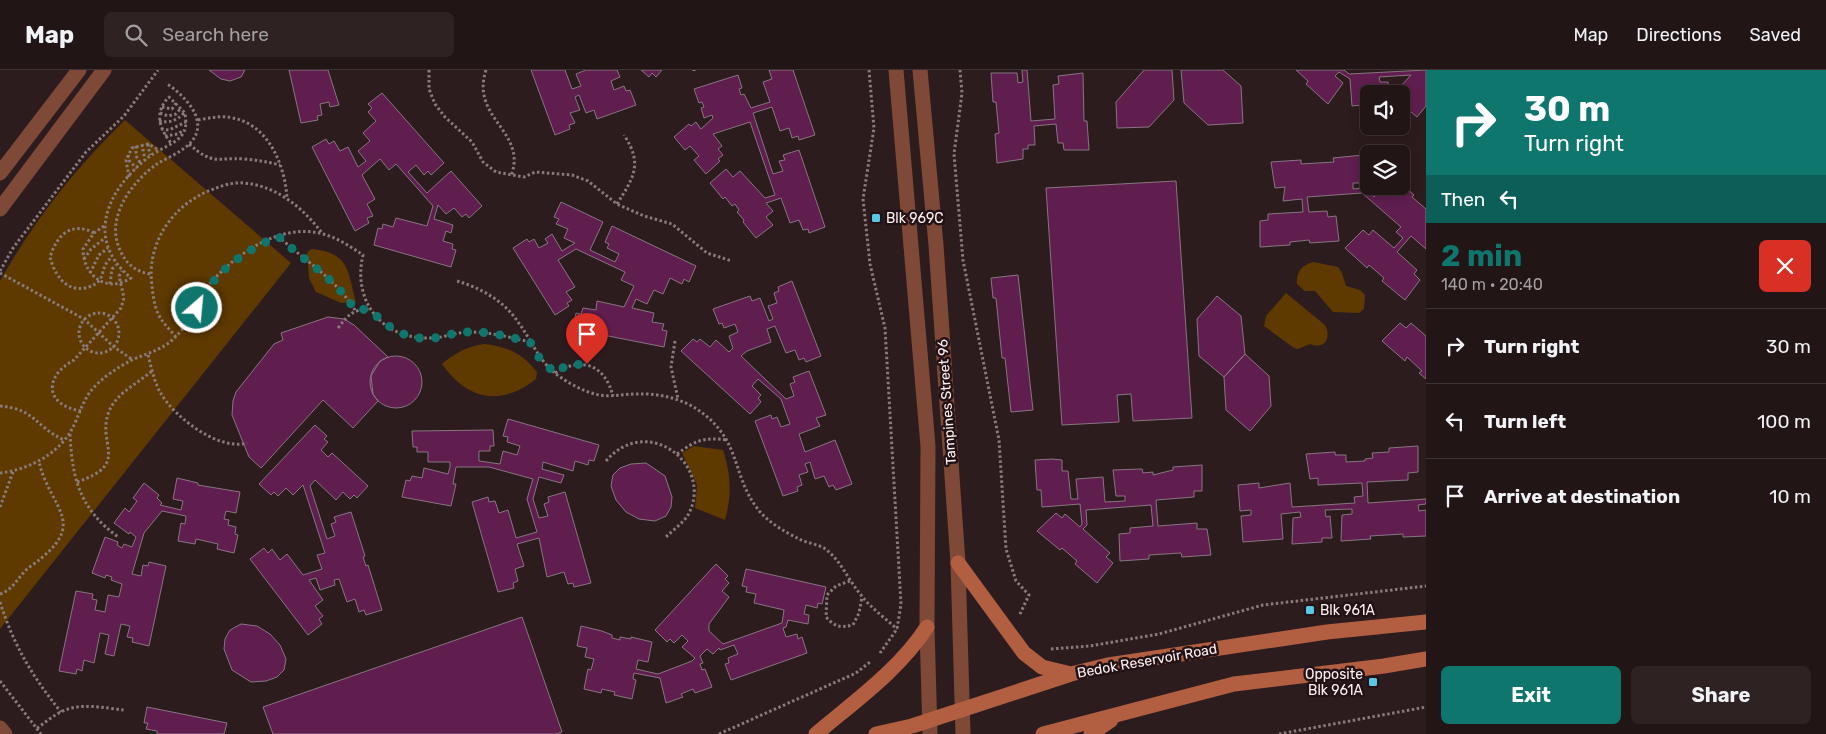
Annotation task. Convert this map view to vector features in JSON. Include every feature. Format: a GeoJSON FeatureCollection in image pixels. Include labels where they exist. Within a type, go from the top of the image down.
{"type":"FeatureCollection","features":[{"type":"Feature","properties":{"kind":"main road"},"geometry":{"type":"LineString","coordinates":[[958,563],[1024,653],[1042,667],[1071,674]]}},
{"type":"Feature","properties":{"kind":"main road","name":"Bedok Reservoir Road"},"geometry":{"type":"LineString","coordinates":[[876,734],[930,726],[963,709],[1071,674],[1108,665],[1327,632],[1426,622]]}},
{"type":"Feature","properties":{"kind":"main road"},"geometry":{"type":"LineString","coordinates":[[816,734],[893,669],[914,648],[927,627]]}},
{"type":"Feature","properties":{"kind":"main road"},"geometry":{"type":"LineString","coordinates":[[1043,734],[1234,684],[1384,666],[1426,659]]}},
{"type":"Feature","properties":{"kind":"main road"},"geometry":{"type":"LineString","coordinates":[[1091,734],[1119,714]]}},
{"type":"Feature","properties":{"kind":"street"},"geometry":{"type":"LineString","coordinates":[[0,173],[79,70]]}},
{"type":"Feature","properties":{"kind":"street"},"geometry":{"type":"LineString","coordinates":[[0,209],[104,70]]}},
{"type":"Feature","properties":{"kind":"street","name":"Tampines Street 96"},"geometry":{"type":"LineString","coordinates":[[896,70],[928,446],[927,627],[930,726]]}},
{"type":"Feature","properties":{"kind":"street","name":"Tampines Street 96"},"geometry":{"type":"LineString","coordinates":[[920,70],[936,245],[958,563],[963,734]]}},
{"type":"Feature","properties":{"kind":"street"},"geometry":{"type":"LineString","coordinates":[[0,728],[5,734]]}},
{"type":"Feature","properties":{"kind":"path"},"geometry":{"type":"LineString","coordinates":[[133,360],[114,347],[84,319],[0,272],[13,248],[86,152],[124,116],[158,70]]}},
{"type":"Feature","properties":{"kind":"path"},"geometry":{"type":"LineString","coordinates":[[429,70],[429,89],[435,104],[444,117],[472,142],[483,162],[496,172],[524,177],[535,172],[572,175],[588,181],[617,204],[644,216],[672,224],[706,253],[732,260]]}},
{"type":"Feature","properties":{"kind":"path"},"geometry":{"type":"LineString","coordinates":[[486,70],[483,85],[485,103],[494,120],[506,134],[514,148],[515,164],[511,176]]}},
{"type":"Feature","properties":{"kind":"path"},"geometry":{"type":"LineString","coordinates":[[718,734],[856,673],[878,656],[897,628],[901,604],[884,328],[870,264],[863,199],[874,128],[869,70]]}},
{"type":"Feature","properties":{"kind":"path"},"geometry":{"type":"LineString","coordinates":[[960,70],[962,93],[954,154],[963,260],[999,440],[1006,549],[1016,581],[1029,595],[1022,612],[1016,620]]}},
{"type":"Feature","properties":{"kind":"path"},"geometry":{"type":"LineString","coordinates":[[150,274],[141,272],[131,266],[121,253],[116,240],[116,214],[143,177],[155,165],[189,144],[196,134],[198,120],[190,102],[166,83]]}},
{"type":"Feature","properties":{"kind":"path"},"geometry":{"type":"LineString","coordinates":[[104,226],[94,233],[83,248],[83,260],[90,274],[98,281],[121,284],[131,278],[116,265],[105,238],[104,226],[109,204],[129,177],[145,160],[181,137],[185,129],[185,113],[169,97],[162,107],[159,121],[165,136],[171,143]]}},
{"type":"Feature","properties":{"kind":"path"},"geometry":{"type":"LineString","coordinates":[[162,107],[172,109],[176,103]]}},
{"type":"Feature","properties":{"kind":"path"},"geometry":{"type":"LineString","coordinates":[[160,113],[168,116],[176,114],[181,108]]}},
{"type":"Feature","properties":{"kind":"path"},"geometry":{"type":"LineString","coordinates":[[159,121],[178,120],[185,113]]}},
{"type":"Feature","properties":{"kind":"path"},"geometry":{"type":"LineString","coordinates":[[198,120],[216,117],[234,118],[262,135],[275,149],[286,183],[287,198]]}},
{"type":"Feature","properties":{"kind":"path"},"geometry":{"type":"LineString","coordinates":[[161,128],[169,130],[186,122]]}},
{"type":"Feature","properties":{"kind":"path"},"geometry":{"type":"LineString","coordinates":[[165,136],[178,134],[185,129]]}},
{"type":"Feature","properties":{"kind":"path"},"geometry":{"type":"LineString","coordinates":[[617,204],[636,169],[633,149],[624,135]]}},
{"type":"Feature","properties":{"kind":"path"},"geometry":{"type":"LineString","coordinates":[[142,144],[145,160]]}},
{"type":"Feature","properties":{"kind":"path"},"geometry":{"type":"LineString","coordinates":[[129,177],[126,166],[128,154],[136,146],[148,144],[159,150]]}},
{"type":"Feature","properties":{"kind":"path"},"geometry":{"type":"LineString","coordinates":[[148,144],[150,156]]}},
{"type":"Feature","properties":{"kind":"path"},"geometry":{"type":"LineString","coordinates":[[189,144],[203,156],[220,161],[242,158],[281,165]]}},
{"type":"Feature","properties":{"kind":"path"},"geometry":{"type":"LineString","coordinates":[[136,146],[136,156],[142,164]]}},
{"type":"Feature","properties":{"kind":"path"},"geometry":{"type":"LineString","coordinates":[[128,154],[130,162],[137,168]]}},
{"type":"Feature","properties":{"kind":"path"},"geometry":{"type":"LineString","coordinates":[[176,336],[160,318],[153,297],[150,274],[156,245],[167,223],[180,208],[198,195],[225,185],[244,183],[264,188],[287,198],[309,216],[322,234]]}},
{"type":"Feature","properties":{"kind":"path"},"geometry":{"type":"LineString","coordinates":[[94,233],[84,228],[64,233],[54,244],[50,257],[59,278],[69,286],[81,288],[92,286],[98,281],[106,262],[112,258]]}},
{"type":"Feature","properties":{"kind":"path"},"geometry":{"type":"LineString","coordinates":[[0,473],[13,472],[39,462],[64,440],[70,432],[90,392],[111,374],[133,360],[163,348],[176,336],[197,308],[207,288],[224,271],[246,252],[278,236],[296,232],[322,234],[343,242],[363,255],[359,271],[362,292],[369,309],[390,330],[411,336],[431,338],[467,332],[486,332],[530,342]]}},
{"type":"Feature","properties":{"kind":"path"},"geometry":{"type":"LineString","coordinates":[[278,236],[298,255],[319,269],[345,295],[355,310]]}},
{"type":"Feature","properties":{"kind":"path"},"geometry":{"type":"LineString","coordinates":[[83,260],[105,238]]}},
{"type":"Feature","properties":{"kind":"path"},"geometry":{"type":"LineString","coordinates":[[90,274],[99,255],[108,248]]}},
{"type":"Feature","properties":{"kind":"path"},"geometry":{"type":"LineString","coordinates":[[110,284],[112,269],[116,265]]}},
{"type":"Feature","properties":{"kind":"path"},"geometry":{"type":"LineString","coordinates":[[81,411],[66,408],[57,400],[52,388],[54,377],[99,334],[122,308],[124,298],[120,276],[122,271]]}},
{"type":"Feature","properties":{"kind":"path"},"geometry":{"type":"LineString","coordinates":[[457,281],[486,293],[507,308],[519,323],[540,359],[555,373],[581,389],[598,395],[655,394],[679,400],[707,416],[728,440],[744,486],[757,509],[779,528],[799,539],[823,548],[839,561],[862,597],[897,628]]}},
{"type":"Feature","properties":{"kind":"path"},"geometry":{"type":"LineString","coordinates":[[338,328],[349,313],[355,310],[369,309]]}},
{"type":"Feature","properties":{"kind":"path"},"geometry":{"type":"LineString","coordinates":[[95,313],[108,315],[113,318],[119,329],[118,342],[103,354],[91,352],[85,348],[79,338],[79,331],[84,319],[95,313]]}},
{"type":"Feature","properties":{"kind":"path"},"geometry":{"type":"LineString","coordinates":[[675,342],[670,367],[679,400]]}},
{"type":"Feature","properties":{"kind":"path"},"geometry":{"type":"LineString","coordinates":[[148,354],[159,390],[168,403],[185,420],[209,436],[230,444],[247,443]]}},
{"type":"Feature","properties":{"kind":"path"},"geometry":{"type":"LineString","coordinates":[[555,373],[567,365],[587,364],[601,372],[609,383],[613,396]]}},
{"type":"Feature","properties":{"kind":"path"},"geometry":{"type":"LineString","coordinates":[[77,482],[95,476],[105,467],[109,458],[106,425],[110,409],[122,393],[153,370]]}},
{"type":"Feature","properties":{"kind":"path"},"geometry":{"type":"LineString","coordinates":[[0,406],[19,408],[34,417],[47,430],[64,440]]}},
{"type":"Feature","properties":{"kind":"path"},"geometry":{"type":"LineString","coordinates":[[70,432],[73,471],[85,502],[94,516],[118,536]]}},
{"type":"Feature","properties":{"kind":"path"},"geometry":{"type":"LineString","coordinates":[[677,454],[692,442],[710,437],[728,440]]}},
{"type":"Feature","properties":{"kind":"path"},"geometry":{"type":"LineString","coordinates":[[606,461],[616,450],[627,444],[642,441],[664,445],[677,454],[686,466],[692,480],[692,498],[688,515],[666,537]]}},
{"type":"Feature","properties":{"kind":"path"},"geometry":{"type":"LineString","coordinates":[[0,594],[15,585],[22,574],[44,558],[56,544],[63,531],[61,511],[42,473],[39,462]]}},
{"type":"Feature","properties":{"kind":"path"},"geometry":{"type":"LineString","coordinates":[[0,507],[13,472]]}},
{"type":"Feature","properties":{"kind":"path"},"geometry":{"type":"LineString","coordinates":[[850,581],[836,586],[826,594],[826,617],[834,626],[841,628],[853,625],[859,613],[862,597]]}},
{"type":"Feature","properties":{"kind":"path"},"geometry":{"type":"LineString","coordinates":[[1045,650],[1090,646],[1159,634],[1263,605],[1426,586]]}},
{"type":"Feature","properties":{"kind":"path"},"geometry":{"type":"LineString","coordinates":[[0,602],[19,652],[36,681],[61,712]]}},
{"type":"Feature","properties":{"kind":"path"},"geometry":{"type":"LineString","coordinates":[[0,681],[41,734]]}},
{"type":"Feature","properties":{"kind":"path"},"geometry":{"type":"LineString","coordinates":[[38,728],[61,712],[97,707],[124,710]]}},
{"type":"Feature","properties":{"kind":"path"},"geometry":{"type":"LineString","coordinates":[[1279,734],[1426,707]]}},
{"type":"Feature","properties":{"kind":"shaded area"},"geometry":{"type":"Polygon","coordinates":[[[125,120],[291,263],[0,629],[0,281],[56,196],[89,157],[125,120]]]}},
{"type":"Feature","properties":{"kind":"shaded area"},"geometry":{"type":"Polygon","coordinates":[[[311,249],[324,251],[340,259],[348,273],[356,302],[341,303],[316,292],[309,278],[307,253],[311,249]]]}},
{"type":"Feature","properties":{"kind":"shaded area"},"geometry":{"type":"Polygon","coordinates":[[[1313,262],[1338,267],[1346,286],[1360,290],[1365,295],[1364,309],[1359,313],[1333,312],[1315,291],[1305,291],[1297,284],[1300,270],[1313,262]]]}},
{"type":"Feature","properties":{"kind":"shaded area"},"geometry":{"type":"Polygon","coordinates":[[[1286,293],[1325,325],[1328,334],[1323,344],[1310,344],[1298,349],[1294,348],[1264,326],[1266,316],[1286,293]]]}},
{"type":"Feature","properties":{"kind":"shaded area"},"geometry":{"type":"Polygon","coordinates":[[[484,344],[507,349],[526,360],[537,372],[536,379],[510,394],[485,396],[462,385],[442,364],[461,351],[484,344]]]}},
{"type":"Feature","properties":{"kind":"shaded area"},"geometry":{"type":"Polygon","coordinates":[[[694,446],[723,450],[730,485],[725,520],[695,508],[697,485],[682,453],[694,446]]]}},
{"type":"Feature","properties":{"kind":"building"},"geometry":{"type":"Polygon","coordinates":[[[209,70],[245,70],[241,77],[230,81],[221,79],[209,70]]]}},
{"type":"Feature","properties":{"kind":"building"},"geometry":{"type":"Polygon","coordinates":[[[289,70],[328,70],[339,105],[330,107],[329,102],[320,104],[322,115],[317,116],[318,120],[301,123],[289,70]]]}},
{"type":"Feature","properties":{"kind":"building"},"geometry":{"type":"Polygon","coordinates":[[[531,70],[565,70],[572,89],[581,86],[576,74],[586,70],[617,70],[620,77],[611,81],[614,90],[624,86],[626,91],[630,90],[636,105],[597,119],[594,110],[586,113],[579,95],[575,97],[580,110],[570,113],[575,123],[569,125],[570,129],[555,135],[531,70]]]}},
{"type":"Feature","properties":{"kind":"building"},"geometry":{"type":"Polygon","coordinates":[[[641,70],[662,70],[656,77],[652,73],[649,77],[641,70]]]}},
{"type":"Feature","properties":{"kind":"building"},"geometry":{"type":"Polygon","coordinates":[[[769,70],[793,70],[815,135],[799,140],[798,136],[792,138],[789,128],[780,131],[772,107],[753,113],[773,174],[783,171],[779,161],[785,160],[783,155],[799,150],[825,227],[809,233],[808,229],[803,230],[799,220],[790,223],[781,198],[766,203],[773,211],[766,217],[773,225],[756,238],[743,222],[744,220],[737,212],[739,210],[735,204],[732,206],[725,197],[723,199],[710,183],[726,169],[733,177],[740,171],[765,198],[775,195],[750,122],[713,134],[722,146],[718,149],[723,155],[718,159],[720,161],[706,174],[694,160],[699,156],[690,146],[685,150],[674,137],[689,124],[691,126],[696,122],[701,129],[713,118],[712,115],[704,118],[701,108],[704,107],[702,102],[699,103],[694,89],[738,75],[742,88],[739,89],[741,95],[744,94],[751,108],[770,102],[763,82],[772,79],[769,70]]]}},
{"type":"Feature","properties":{"kind":"building"},"geometry":{"type":"Polygon","coordinates":[[[1022,70],[1027,70],[1031,121],[1055,119],[1053,85],[1059,84],[1058,76],[1083,73],[1084,121],[1087,121],[1089,150],[1064,150],[1063,143],[1058,143],[1056,124],[1034,126],[1035,145],[1028,145],[1028,149],[1023,149],[1023,159],[997,163],[995,134],[999,133],[996,102],[993,102],[991,73],[1017,73],[1018,83],[1023,82],[1022,70]]]}},
{"type":"Feature","properties":{"kind":"building"},"geometry":{"type":"Polygon","coordinates":[[[1144,70],[1172,70],[1174,100],[1149,127],[1117,128],[1116,102],[1144,70]]]}},
{"type":"Feature","properties":{"kind":"building"},"geometry":{"type":"Polygon","coordinates":[[[1181,70],[1223,70],[1241,86],[1243,123],[1208,125],[1184,103],[1181,70]]]}},
{"type":"Feature","properties":{"kind":"building"},"geometry":{"type":"Polygon","coordinates":[[[1296,70],[1344,70],[1349,74],[1426,70],[1426,106],[1417,117],[1410,111],[1410,85],[1402,85],[1411,75],[1379,77],[1380,82],[1388,82],[1388,85],[1360,85],[1360,105],[1352,106],[1350,79],[1339,72],[1335,76],[1343,83],[1328,104],[1306,84],[1308,81],[1296,70]]]}},
{"type":"Feature","properties":{"kind":"building"},"geometry":{"type":"Polygon","coordinates":[[[382,93],[444,163],[431,175],[428,171],[424,175],[416,165],[408,172],[427,193],[451,171],[482,206],[469,218],[466,214],[462,217],[454,208],[446,214],[438,205],[434,219],[453,225],[451,233],[446,231],[443,241],[453,244],[452,249],[456,250],[451,267],[374,245],[378,228],[382,229],[383,224],[393,227],[396,218],[427,226],[433,206],[396,164],[389,170],[380,159],[362,175],[375,199],[367,204],[373,216],[367,218],[369,223],[355,231],[312,147],[326,139],[329,144],[334,141],[340,151],[348,147],[358,167],[366,161],[358,151],[370,141],[363,133],[376,121],[368,112],[372,108],[368,104],[382,93]]]}},
{"type":"Feature","properties":{"kind":"building"},"geometry":{"type":"Polygon","coordinates":[[[1360,155],[1360,183],[1353,183],[1353,189],[1360,188],[1360,193],[1307,197],[1309,212],[1327,211],[1328,217],[1336,216],[1339,241],[1310,243],[1309,240],[1290,242],[1290,245],[1260,247],[1260,221],[1268,220],[1268,214],[1303,212],[1302,199],[1283,201],[1285,187],[1275,188],[1271,162],[1301,160],[1301,164],[1334,162],[1333,158],[1360,155]]]}},
{"type":"Feature","properties":{"kind":"building"},"geometry":{"type":"Polygon","coordinates":[[[1176,181],[1192,418],[1133,421],[1131,394],[1117,395],[1119,422],[1062,425],[1046,188],[1176,181]]]}},
{"type":"Feature","properties":{"kind":"building"},"geometry":{"type":"Polygon","coordinates":[[[1410,192],[1414,195],[1412,197],[1426,209],[1426,249],[1411,236],[1397,252],[1417,270],[1414,274],[1420,280],[1405,300],[1382,281],[1384,278],[1369,265],[1367,268],[1345,248],[1363,230],[1369,235],[1373,230],[1394,248],[1403,238],[1396,232],[1401,227],[1364,195],[1372,195],[1374,197],[1376,195],[1410,195],[1410,192]]]}},
{"type":"Feature","properties":{"kind":"building"},"geometry":{"type":"Polygon","coordinates":[[[561,202],[603,222],[590,250],[615,262],[619,254],[607,248],[609,244],[605,242],[612,226],[696,266],[689,282],[684,279],[682,284],[670,278],[663,294],[654,290],[647,304],[636,299],[632,308],[654,313],[652,322],[664,324],[662,330],[667,331],[664,347],[573,329],[576,313],[581,314],[583,308],[596,310],[597,301],[624,307],[634,286],[621,280],[625,272],[576,249],[558,260],[575,287],[566,292],[572,300],[567,303],[569,306],[555,315],[513,248],[527,239],[529,242],[534,239],[539,248],[548,243],[545,239],[552,234],[562,251],[575,243],[564,238],[568,229],[556,224],[559,219],[554,217],[561,202]]]}},
{"type":"Feature","properties":{"kind":"building"},"geometry":{"type":"Polygon","coordinates":[[[1018,275],[1033,410],[1011,412],[1005,358],[1002,358],[996,298],[993,298],[991,278],[1018,275]]]}},
{"type":"Feature","properties":{"kind":"building"},"geometry":{"type":"Polygon","coordinates":[[[792,281],[821,356],[806,362],[804,358],[799,360],[795,350],[786,353],[775,326],[767,329],[771,342],[747,351],[741,356],[786,399],[794,396],[790,384],[795,382],[793,377],[809,371],[826,415],[816,418],[820,426],[799,434],[805,452],[835,440],[852,484],[836,490],[833,485],[829,487],[824,476],[815,479],[810,462],[805,464],[808,472],[799,475],[802,485],[797,487],[798,491],[783,496],[755,421],[771,415],[772,419],[777,417],[781,427],[790,424],[781,399],[758,379],[752,386],[761,395],[758,398],[761,402],[750,414],[681,351],[693,339],[697,342],[700,339],[710,347],[716,340],[729,352],[733,348],[729,336],[738,332],[735,324],[724,328],[722,323],[719,324],[713,309],[750,296],[752,301],[760,298],[769,321],[773,319],[768,306],[777,303],[774,293],[779,291],[778,287],[792,281]]]}},
{"type":"Feature","properties":{"kind":"building"},"geometry":{"type":"Polygon","coordinates":[[[1217,296],[1241,316],[1245,354],[1224,377],[1199,356],[1197,319],[1217,296]]]}},
{"type":"Feature","properties":{"kind":"building"},"geometry":{"type":"Polygon","coordinates":[[[328,317],[344,319],[354,325],[388,357],[380,361],[371,376],[373,394],[378,401],[353,428],[323,400],[261,468],[249,457],[232,415],[236,392],[274,344],[283,340],[281,333],[328,317]]]}},
{"type":"Feature","properties":{"kind":"building"},"geometry":{"type":"Polygon","coordinates":[[[1400,323],[1406,328],[1411,323],[1426,336],[1426,379],[1419,373],[1422,371],[1407,357],[1405,361],[1382,341],[1400,323]]]}},
{"type":"Feature","properties":{"kind":"building"},"geometry":{"type":"Polygon","coordinates":[[[1245,354],[1269,376],[1271,406],[1250,431],[1226,410],[1224,377],[1245,354]]]}},
{"type":"Feature","properties":{"kind":"building"},"geometry":{"type":"Polygon","coordinates":[[[391,356],[401,356],[410,360],[418,368],[422,382],[418,396],[410,404],[401,408],[391,408],[382,404],[374,396],[370,387],[370,377],[374,368],[382,360],[391,356]]]}},
{"type":"Feature","properties":{"kind":"building"},"geometry":{"type":"Polygon","coordinates":[[[508,419],[599,445],[594,461],[589,460],[588,465],[575,461],[573,471],[543,462],[542,469],[564,475],[561,483],[539,477],[533,499],[539,518],[548,516],[544,504],[549,502],[548,497],[565,492],[591,583],[574,587],[573,583],[568,584],[564,572],[547,577],[539,538],[517,544],[524,566],[515,569],[518,581],[513,583],[514,588],[498,592],[472,502],[488,497],[489,502],[495,501],[499,513],[508,510],[516,538],[537,532],[527,499],[533,479],[489,467],[456,467],[453,484],[456,484],[451,506],[402,497],[406,480],[410,481],[412,476],[422,478],[424,468],[448,474],[450,467],[450,462],[428,462],[428,452],[417,452],[417,447],[413,447],[412,431],[493,430],[494,446],[490,446],[490,451],[479,451],[479,461],[500,464],[503,451],[517,455],[520,446],[507,442],[508,437],[503,436],[508,419]]]}},
{"type":"Feature","properties":{"kind":"building"},"geometry":{"type":"Polygon","coordinates":[[[315,425],[327,436],[324,439],[328,442],[321,450],[328,457],[332,453],[368,486],[357,498],[354,495],[350,499],[343,492],[336,500],[315,480],[310,486],[327,539],[335,536],[331,524],[336,522],[334,517],[351,512],[365,556],[363,557],[366,566],[368,565],[382,610],[366,615],[364,610],[359,612],[355,599],[347,602],[339,579],[334,580],[335,585],[320,590],[316,578],[309,580],[323,600],[315,606],[323,616],[319,619],[322,624],[308,635],[250,559],[264,548],[268,553],[272,549],[280,560],[287,554],[303,575],[322,569],[317,555],[325,553],[303,485],[293,495],[286,488],[278,496],[274,492],[271,495],[259,484],[315,425]]]}},
{"type":"Feature","properties":{"kind":"building"},"geometry":{"type":"Polygon","coordinates":[[[1418,446],[1418,472],[1408,473],[1408,480],[1367,482],[1368,503],[1426,499],[1426,504],[1418,505],[1419,511],[1426,510],[1426,536],[1403,537],[1403,534],[1370,536],[1371,539],[1341,541],[1342,515],[1352,514],[1352,509],[1325,510],[1326,517],[1330,516],[1332,538],[1322,538],[1322,542],[1292,544],[1293,518],[1301,517],[1300,512],[1281,514],[1283,539],[1243,542],[1241,516],[1251,515],[1251,510],[1240,511],[1238,485],[1259,483],[1259,488],[1290,483],[1292,507],[1355,503],[1354,497],[1363,496],[1362,483],[1318,485],[1318,478],[1310,479],[1306,454],[1335,452],[1335,455],[1346,455],[1346,462],[1365,461],[1365,459],[1373,458],[1372,453],[1389,452],[1389,448],[1418,446]]]}},
{"type":"Feature","properties":{"kind":"building"},"geometry":{"type":"Polygon","coordinates":[[[1035,460],[1062,460],[1062,471],[1068,471],[1071,499],[1078,499],[1076,479],[1103,477],[1105,502],[1125,501],[1125,496],[1116,496],[1113,470],[1142,469],[1143,473],[1153,472],[1153,475],[1173,470],[1173,467],[1202,465],[1202,491],[1194,491],[1194,497],[1156,500],[1158,526],[1197,523],[1197,529],[1207,529],[1211,555],[1182,557],[1181,553],[1149,555],[1149,559],[1120,561],[1119,534],[1130,533],[1130,528],[1153,526],[1151,505],[1086,510],[1087,525],[1083,529],[1110,553],[1106,557],[1113,563],[1097,583],[1075,564],[1077,561],[1062,548],[1060,550],[1037,531],[1056,513],[1062,518],[1065,514],[1080,527],[1082,524],[1080,504],[1042,507],[1041,490],[1037,490],[1035,460]]]}},
{"type":"Feature","properties":{"kind":"building"},"geometry":{"type":"Polygon","coordinates":[[[646,463],[665,476],[672,497],[671,507],[666,516],[655,521],[639,519],[626,512],[616,500],[611,486],[613,475],[620,468],[631,464],[646,463]]]}},
{"type":"Feature","properties":{"kind":"building"},"geometry":{"type":"Polygon","coordinates":[[[177,478],[198,483],[198,485],[240,492],[236,513],[226,511],[224,519],[229,520],[228,525],[236,527],[235,534],[238,535],[234,553],[217,549],[218,544],[196,539],[195,544],[178,541],[181,523],[185,524],[186,516],[162,511],[144,533],[132,574],[141,576],[143,565],[148,566],[149,562],[166,566],[149,646],[132,642],[133,638],[127,637],[130,626],[121,624],[114,656],[105,654],[109,635],[100,633],[94,663],[84,660],[82,671],[77,669],[76,674],[59,671],[76,591],[93,594],[92,599],[97,600],[95,610],[105,612],[108,595],[119,597],[122,584],[111,580],[112,577],[106,575],[105,578],[92,573],[105,537],[118,542],[117,545],[122,548],[124,544],[132,547],[136,537],[114,523],[125,508],[129,512],[137,501],[133,498],[144,483],[159,495],[157,498],[162,503],[160,505],[181,510],[183,501],[173,499],[177,478]]]}},
{"type":"Feature","properties":{"kind":"building"},"geometry":{"type":"Polygon","coordinates":[[[716,564],[728,576],[725,579],[729,583],[722,591],[729,597],[709,624],[709,631],[723,644],[782,623],[784,610],[754,603],[756,594],[746,592],[747,587],[742,586],[746,569],[826,587],[822,604],[818,603],[817,608],[806,605],[804,614],[809,615],[808,624],[788,620],[786,627],[783,628],[786,637],[797,634],[798,639],[802,637],[807,653],[731,680],[725,664],[729,663],[728,658],[738,654],[734,645],[720,650],[719,648],[713,654],[707,649],[700,656],[703,663],[700,664],[702,670],[705,669],[712,687],[695,693],[693,689],[681,694],[683,697],[666,703],[660,678],[634,673],[633,679],[636,680],[632,699],[614,695],[615,692],[602,689],[601,693],[584,689],[588,669],[591,670],[594,659],[585,657],[587,648],[577,646],[581,626],[602,631],[612,635],[612,638],[620,640],[620,637],[631,639],[631,637],[652,642],[648,662],[638,660],[636,669],[658,674],[692,661],[695,658],[682,647],[688,641],[682,635],[674,643],[670,639],[667,642],[655,630],[716,564]]]}},
{"type":"Feature","properties":{"kind":"building"},"geometry":{"type":"Polygon","coordinates":[[[522,617],[562,732],[556,734],[273,734],[263,707],[522,617]]]}},
{"type":"Feature","properties":{"kind":"building"},"geometry":{"type":"Polygon","coordinates":[[[241,624],[257,626],[270,634],[280,645],[286,659],[284,670],[277,677],[266,681],[251,682],[232,670],[224,649],[225,639],[230,630],[241,624]]]}},
{"type":"Feature","properties":{"kind":"building"},"geometry":{"type":"Polygon","coordinates":[[[147,707],[227,723],[224,734],[157,734],[157,731],[146,729],[148,723],[144,723],[147,707]]]}},
{"type":"Feature","properties":{"kind":"place","name":"Blk 969C"},"geometry":{"type":"Point","coordinates":[876,218]}},
{"type":"Feature","properties":{"kind":"place","name":"Blk 961A"},"geometry":{"type":"Point","coordinates":[1310,610]}},
{"type":"Feature","properties":{"kind":"place","name":"Opposite Blk 961A"},"geometry":{"type":"Point","coordinates":[1373,682]}},
{"type":"Feature","properties":{"kind":"route"},"geometry":{"type":"LineString","coordinates":[[197,308],[207,288],[224,271],[246,252],[278,236],[298,255],[319,269],[345,295],[355,310],[369,309],[390,330],[411,336],[431,338],[467,332],[486,332],[530,342],[540,359],[555,373],[567,365],[587,364]]}}]}
